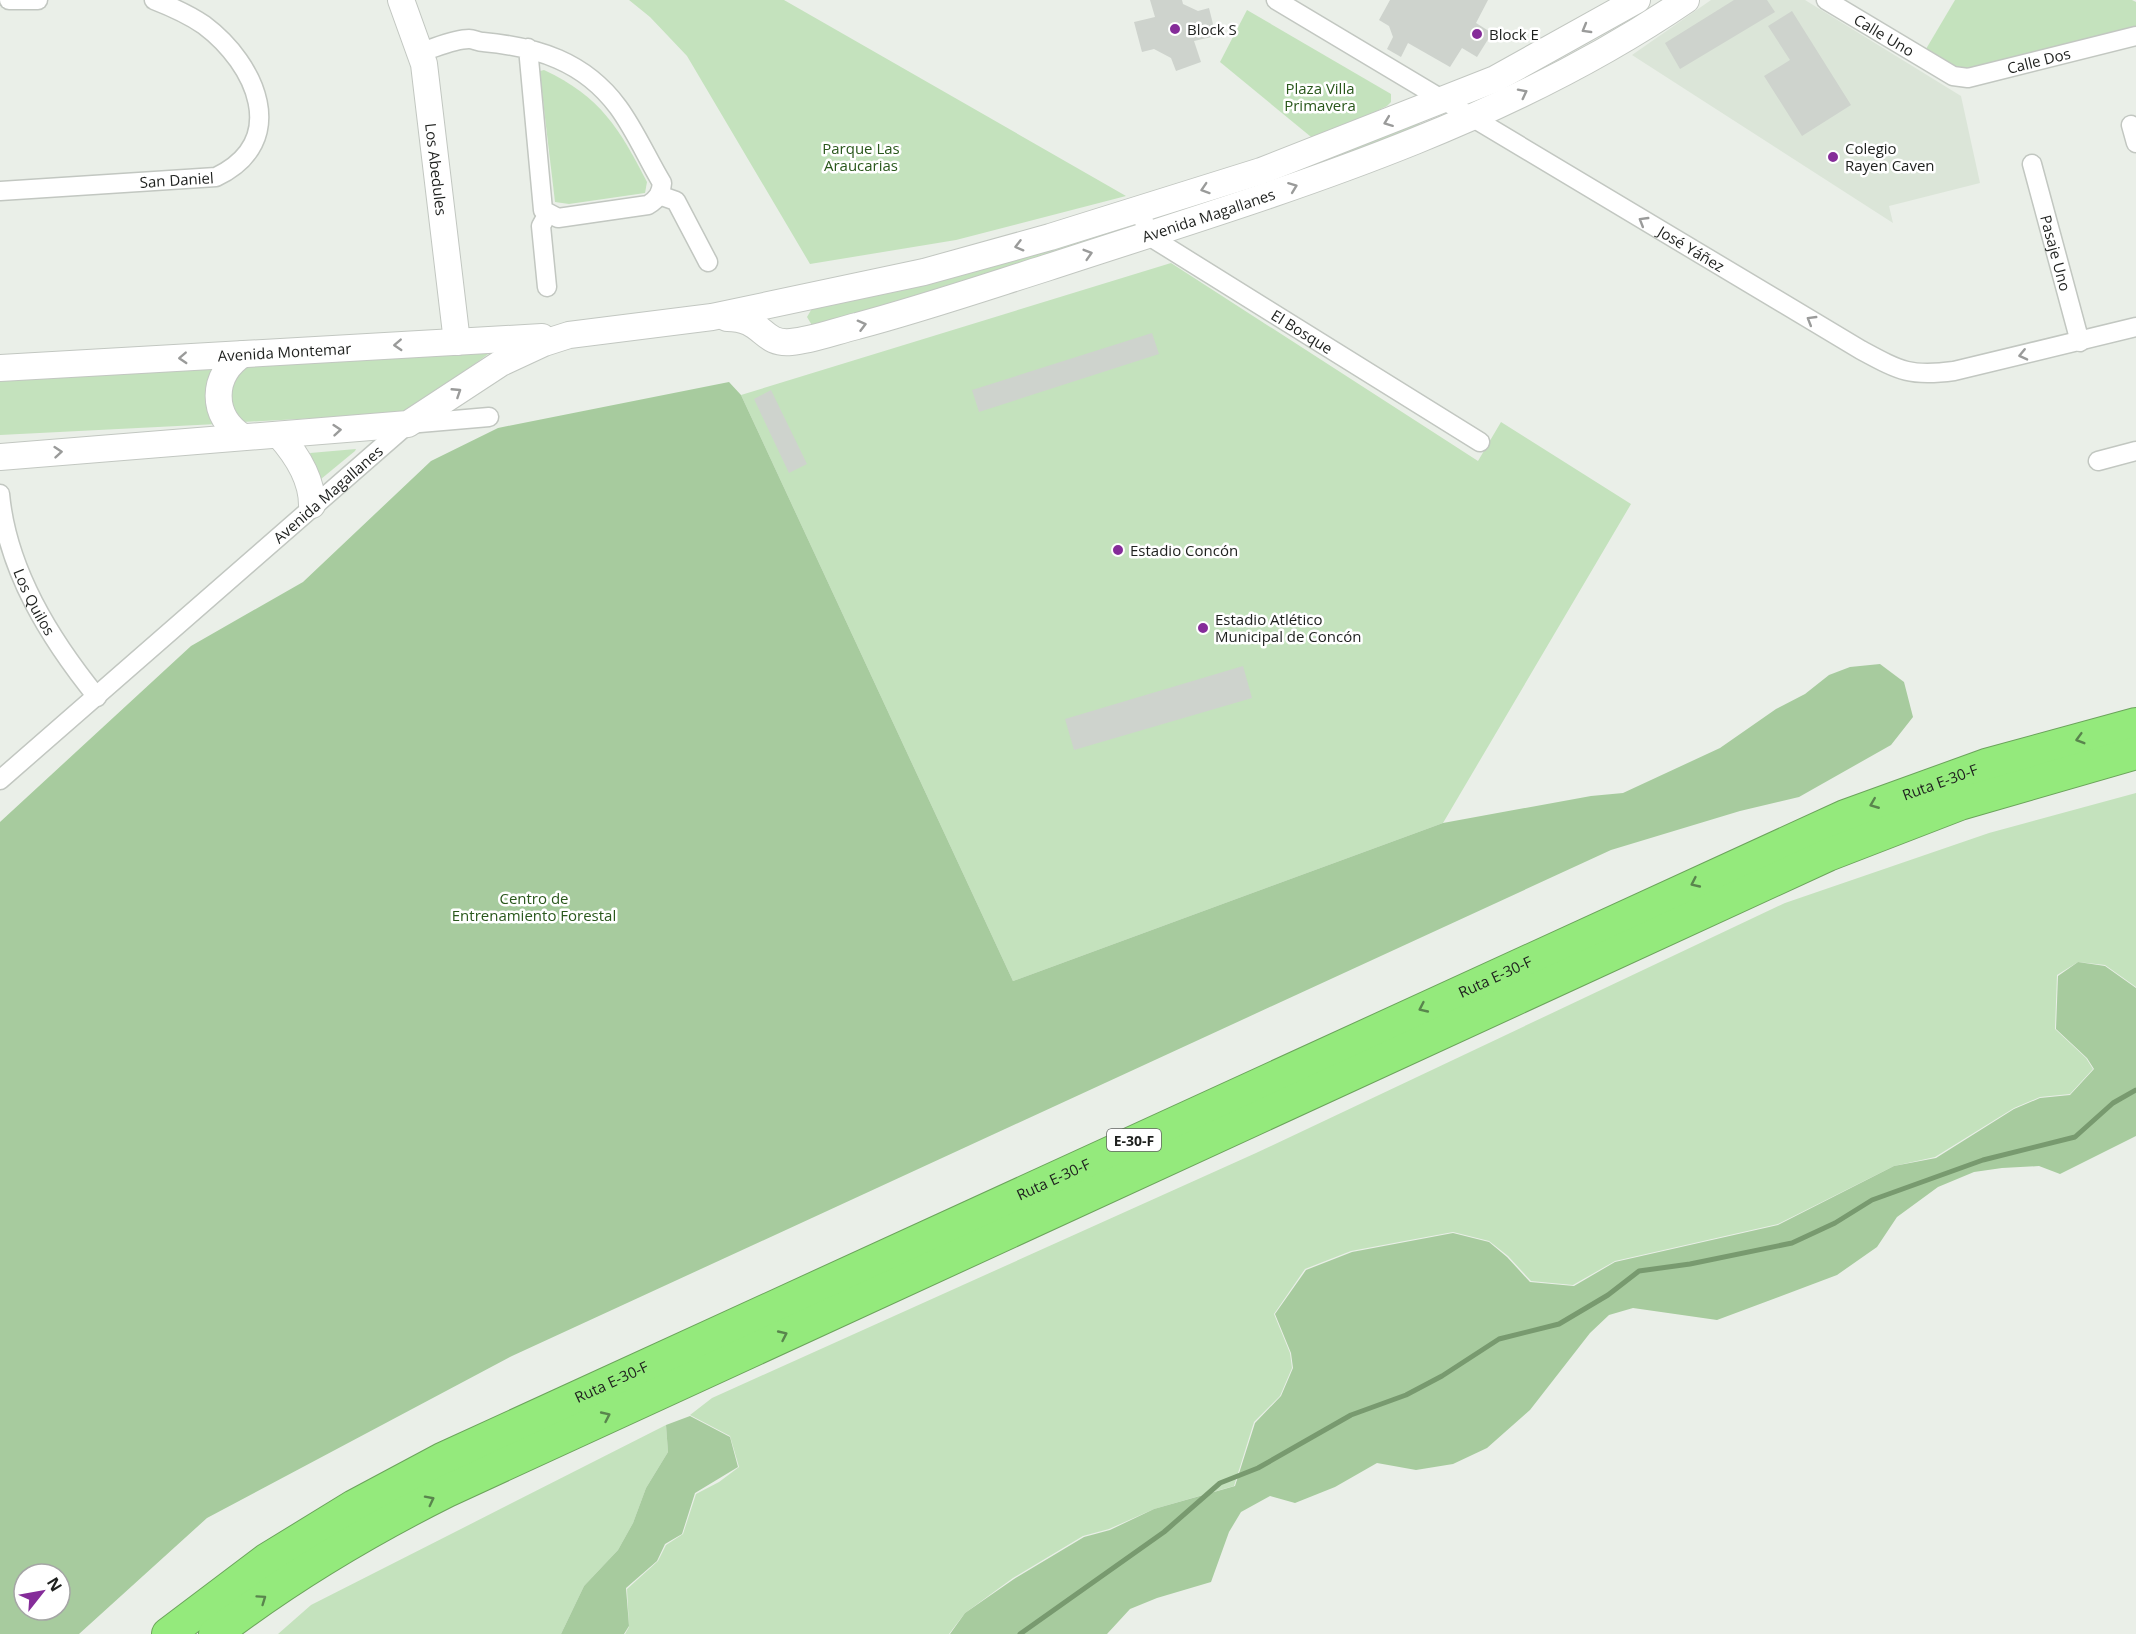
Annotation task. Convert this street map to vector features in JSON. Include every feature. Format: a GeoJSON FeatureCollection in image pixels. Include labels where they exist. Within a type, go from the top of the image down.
{"type":"FeatureCollection","features":[{"type":"Feature","properties":{"kind":"highway","name":"Ruta E-30-F"},"geometry":{"type":"LineString","coordinates":[[168,1634],[266,1560],[398,1482],[929,1234],[1845,816],[1986,765],[2136,724]]}},
{"type":"Feature","properties":{"kind":"highway","name":"Ruta E-30-F"},"geometry":{"type":"LineString","coordinates":[[215,1634],[312,1566],[447,1491],[1579,968],[1879,834],[1980,798],[2136,753]]}},
{"type":"Feature","properties":{"kind":"main road","name":"Los Abedules"},"geometry":{"type":"LineString","coordinates":[[401,0],[422,58],[457,342]]}},
{"type":"Feature","properties":{"kind":"main road","name":"Avenida Magallanes"},"geometry":{"type":"LineString","coordinates":[[408,424],[501,363],[543,343],[569,335],[712,317],[924,272],[1140,210],[1261,171],[1443,102],[1495,79],[1637,0]]}},
{"type":"Feature","properties":{"kind":"main road","name":"Avenida Magallanes"},"geometry":{"type":"LineString","coordinates":[[712,317],[749,320],[771,339],[778,342],[805,339],[905,313],[1149,236],[1271,196],[1471,118],[1569,69],[1686,0]]}},
{"type":"Feature","properties":{"kind":"main road"},"geometry":{"type":"LineString","coordinates":[[805,339],[797,329],[795,319],[797,310],[815,296]]}},
{"type":"Feature","properties":{"kind":"main road","name":"Avenida Montemar"},"geometry":{"type":"LineString","coordinates":[[0,368],[569,335]]}},
{"type":"Feature","properties":{"kind":"main road"},"geometry":{"type":"LineString","coordinates":[[243,354],[227,367],[219,385],[218,395],[225,420],[243,437]]}},
{"type":"Feature","properties":{"kind":"main road"},"geometry":{"type":"LineString","coordinates":[[0,457],[408,424]]}},
{"type":"Feature","properties":{"kind":"main road"},"geometry":{"type":"LineString","coordinates":[[279,435],[300,462],[312,493],[312,505]]}},
{"type":"Feature","properties":{"kind":"street"},"geometry":{"type":"LineString","coordinates":[[9,0],[38,0]]}},
{"type":"Feature","properties":{"kind":"street","name":"San Daniel"},"geometry":{"type":"LineString","coordinates":[[0,191],[216,177],[228,171],[247,154],[261,120],[259,103],[243,69],[233,54],[205,26],[188,15],[154,0]]}},
{"type":"Feature","properties":{"kind":"street","name":"José Yáñez"},"geometry":{"type":"LineString","coordinates":[[1276,0],[1443,102],[1862,350],[1909,374],[1928,375],[1954,371],[2136,327]]}},
{"type":"Feature","properties":{"kind":"street","name":"Calle Uno"},"geometry":{"type":"LineString","coordinates":[[1826,0],[1942,71]]}},
{"type":"Feature","properties":{"kind":"street","name":"Calle Dos"},"geometry":{"type":"LineString","coordinates":[[1942,71],[1953,76],[1968,78],[2136,36]]}},
{"type":"Feature","properties":{"kind":"street"},"geometry":{"type":"LineString","coordinates":[[422,58],[473,51],[481,42],[528,48],[562,60],[605,92],[619,108],[662,183],[659,195],[648,205],[558,218],[547,214],[541,205],[528,48]]}},
{"type":"Feature","properties":{"kind":"street"},"geometry":{"type":"LineString","coordinates":[[2131,125],[2136,143]]}},
{"type":"Feature","properties":{"kind":"street","name":"Pasaje Uno"},"geometry":{"type":"LineString","coordinates":[[2032,164],[2080,342]]}},
{"type":"Feature","properties":{"kind":"street"},"geometry":{"type":"LineString","coordinates":[[659,195],[676,201],[708,262]]}},
{"type":"Feature","properties":{"kind":"street"},"geometry":{"type":"LineString","coordinates":[[1140,210],[1149,236]]}},
{"type":"Feature","properties":{"kind":"street"},"geometry":{"type":"LineString","coordinates":[[547,214],[541,226],[547,287]]}},
{"type":"Feature","properties":{"kind":"street","name":"El Bosque"},"geometry":{"type":"LineString","coordinates":[[1149,236],[1480,442]]}},
{"type":"Feature","properties":{"kind":"street"},"geometry":{"type":"LineString","coordinates":[[408,424],[489,417]]}},
{"type":"Feature","properties":{"kind":"street","name":"Avenida Magallanes"},"geometry":{"type":"LineString","coordinates":[[0,780],[97,697],[312,505],[408,424]]}},
{"type":"Feature","properties":{"kind":"street"},"geometry":{"type":"LineString","coordinates":[[2098,461],[2136,451]]}},
{"type":"Feature","properties":{"kind":"street","name":"Los Quilos"},"geometry":{"type":"LineString","coordinates":[[0,494],[10,546],[41,619],[76,671],[97,697]]}},
{"type":"Feature","properties":{"kind":"shaded area","name":"Colegio Rayen Caven"},"geometry":{"type":"Polygon","coordinates":[[[1711,0],[1805,0],[1961,96],[1980,183],[1889,206],[1893,223],[1632,55],[1711,0]]]}},
{"type":"Feature","properties":{"kind":"green space","name":"Parque Las Araucarias"},"geometry":{"type":"Polygon","coordinates":[[[629,0],[784,0],[1126,196],[956,240],[810,264],[687,56],[650,17],[629,0]]]}},
{"type":"Feature","properties":{"kind":"green space"},"geometry":{"type":"Polygon","coordinates":[[[1955,0],[2132,0],[2136,2],[2136,26],[1966,70],[1958,68],[1926,49],[1955,0]]]}},
{"type":"Feature","properties":{"kind":"green space","name":"Plaza Villa Primavera"},"geometry":{"type":"Polygon","coordinates":[[[1247,10],[1391,94],[1391,102],[1316,141],[1220,62],[1247,10]]]}},
{"type":"Feature","properties":{"kind":"green space"},"geometry":{"type":"Polygon","coordinates":[[[544,70],[580,91],[606,116],[627,146],[647,182],[645,193],[569,204],[555,202],[540,75],[540,71],[544,70]]]}},
{"type":"Feature","properties":{"kind":"green space"},"geometry":{"type":"Polygon","coordinates":[[[1415,120],[1423,126],[1171,221],[1169,214],[1320,159],[1415,120]]]}},
{"type":"Feature","properties":{"kind":"green space"},"geometry":{"type":"Polygon","coordinates":[[[1122,224],[1125,235],[813,327],[807,317],[814,305],[1122,224]]]}},
{"type":"Feature","properties":{"kind":"green space","name":"Estadio Atlético Municipal de Concón"},"geometry":{"type":"Polygon","coordinates":[[[1171,263],[1478,461],[1501,422],[1631,504],[1443,823],[1013,981],[741,395],[1171,263]]]}},
{"type":"Feature","properties":{"kind":"green space"},"geometry":{"type":"Polygon","coordinates":[[[491,352],[407,413],[243,422],[233,413],[229,384],[241,367],[491,352]]]}},
{"type":"Feature","properties":{"kind":"green space"},"geometry":{"type":"Polygon","coordinates":[[[215,366],[208,380],[206,395],[209,410],[217,424],[0,435],[0,380],[215,366]]]}},
{"type":"Feature","properties":{"kind":"green space","name":"Centro de Entrenamiento Forestal"},"geometry":{"type":"Polygon","coordinates":[[[729,382],[741,395],[1013,981],[1443,823],[1591,796],[1623,793],[1720,748],[1776,709],[1805,694],[1829,675],[1850,667],[1880,664],[1904,682],[1913,717],[1891,745],[1799,797],[1740,811],[1611,850],[512,1356],[207,1518],[79,1634],[0,1634],[0,822],[191,646],[303,582],[431,461],[498,428],[729,382]]]}},
{"type":"Feature","properties":{"kind":"green space"},"geometry":{"type":"Polygon","coordinates":[[[356,449],[321,479],[310,453],[356,449]]]}},
{"type":"Feature","properties":{"kind":"green space"},"geometry":{"type":"Polygon","coordinates":[[[2136,793],[2136,987],[2105,965],[2078,962],[2057,975],[2055,1029],[2086,1058],[2093,1069],[2070,1094],[2040,1097],[2014,1108],[1935,1157],[1894,1166],[1778,1224],[1615,1261],[1573,1285],[1531,1281],[1508,1256],[1489,1241],[1453,1232],[1351,1251],[1305,1269],[1274,1314],[1290,1353],[1292,1368],[1280,1396],[1254,1422],[1234,1486],[1154,1509],[1109,1529],[1083,1536],[1013,1578],[965,1613],[949,1634],[625,1634],[629,1627],[627,1589],[658,1561],[666,1545],[683,1534],[696,1494],[719,1482],[739,1467],[730,1436],[690,1415],[712,1398],[1256,1153],[1785,903],[1989,833],[2136,793]]]}},
{"type":"Feature","properties":{"kind":"green space"},"geometry":{"type":"Polygon","coordinates":[[[2078,962],[2105,966],[2136,988],[2136,1136],[2060,1174],[2039,1166],[2002,1168],[1974,1172],[1938,1187],[1897,1217],[1877,1247],[1837,1275],[1717,1320],[1633,1308],[1609,1315],[1590,1333],[1530,1410],[1487,1448],[1453,1464],[1416,1470],[1377,1463],[1335,1487],[1295,1503],[1270,1496],[1241,1512],[1229,1532],[1211,1582],[1157,1598],[1130,1609],[1107,1634],[950,1634],[965,1613],[1014,1579],[1084,1537],[1110,1530],[1154,1509],[1235,1486],[1255,1423],[1281,1396],[1293,1368],[1291,1353],[1275,1314],[1306,1270],[1352,1252],[1453,1233],[1489,1242],[1507,1257],[1530,1282],[1574,1286],[1615,1262],[1778,1225],[1894,1166],[1936,1158],[2014,1109],[2040,1098],[2070,1095],[2094,1069],[2087,1058],[2056,1029],[2058,976],[2078,962]]]}},
{"type":"Feature","properties":{"kind":"green space"},"geometry":{"type":"Polygon","coordinates":[[[690,1416],[730,1437],[738,1467],[695,1493],[682,1534],[665,1544],[657,1561],[626,1588],[629,1626],[624,1634],[561,1634],[584,1586],[618,1550],[633,1523],[646,1488],[668,1452],[666,1425],[690,1416]]]}},
{"type":"Feature","properties":{"kind":"green space"},"geometry":{"type":"Polygon","coordinates":[[[666,1425],[668,1452],[646,1488],[633,1523],[618,1550],[584,1586],[561,1634],[278,1634],[311,1605],[666,1425]]]}},
{"type":"Feature","properties":{"kind":"building","name":"Block S"},"geometry":{"type":"Polygon","coordinates":[[[1150,0],[1182,0],[1183,4],[1198,11],[1209,8],[1216,36],[1194,41],[1201,62],[1176,71],[1171,58],[1154,49],[1142,52],[1134,22],[1155,17],[1150,0]]]}},
{"type":"Feature","properties":{"kind":"building","name":"Block E"},"geometry":{"type":"Polygon","coordinates":[[[1390,0],[1488,0],[1476,23],[1492,33],[1477,57],[1462,48],[1450,67],[1408,43],[1401,57],[1387,49],[1393,37],[1389,26],[1379,20],[1390,0]]]}},
{"type":"Feature","properties":{"kind":"building"},"geometry":{"type":"Polygon","coordinates":[[[1734,0],[1767,0],[1775,12],[1680,69],[1665,43],[1734,0]]]}},
{"type":"Feature","properties":{"kind":"building"},"geometry":{"type":"Polygon","coordinates":[[[1792,11],[1851,105],[1802,136],[1764,76],[1790,60],[1768,26],[1792,11]]]}},
{"type":"Feature","properties":{"kind":"building"},"geometry":{"type":"Polygon","coordinates":[[[1152,333],[1159,354],[979,412],[972,390],[1152,333]]]}},
{"type":"Feature","properties":{"kind":"building"},"geometry":{"type":"Polygon","coordinates":[[[771,390],[807,464],[789,473],[754,399],[771,390]]]}},
{"type":"Feature","properties":{"kind":"building"},"geometry":{"type":"Polygon","coordinates":[[[1243,666],[1252,698],[1074,750],[1065,719],[1243,666]]]}},
{"type":"Feature","properties":{"kind":"waterway"},"geometry":{"type":"LineString","coordinates":[[1020,1634],[1164,1532],[1220,1483],[1258,1468],[1351,1415],[1406,1395],[1442,1376],[1499,1339],[1559,1324],[1608,1295],[1639,1271],[1690,1264],[1792,1243],[1835,1223],[1872,1200],[1983,1160],[2075,1137],[2113,1103],[2136,1090]]}},
{"type":"Feature","properties":{"kind":"place","name":"Block S"},"geometry":{"type":"Point","coordinates":[1175,29]}},
{"type":"Feature","properties":{"kind":"place","name":"Block E"},"geometry":{"type":"Point","coordinates":[1477,34]}},
{"type":"Feature","properties":{"kind":"place","name":"Colegio Rayen Caven"},"geometry":{"type":"Point","coordinates":[1833,157]}},
{"type":"Feature","properties":{"kind":"place","name":"Estadio Concón"},"geometry":{"type":"Point","coordinates":[1118,550]}},
{"type":"Feature","properties":{"kind":"place","name":"Estadio Atlético Municipal de Concón"},"geometry":{"type":"Point","coordinates":[1203,628]}}]}
